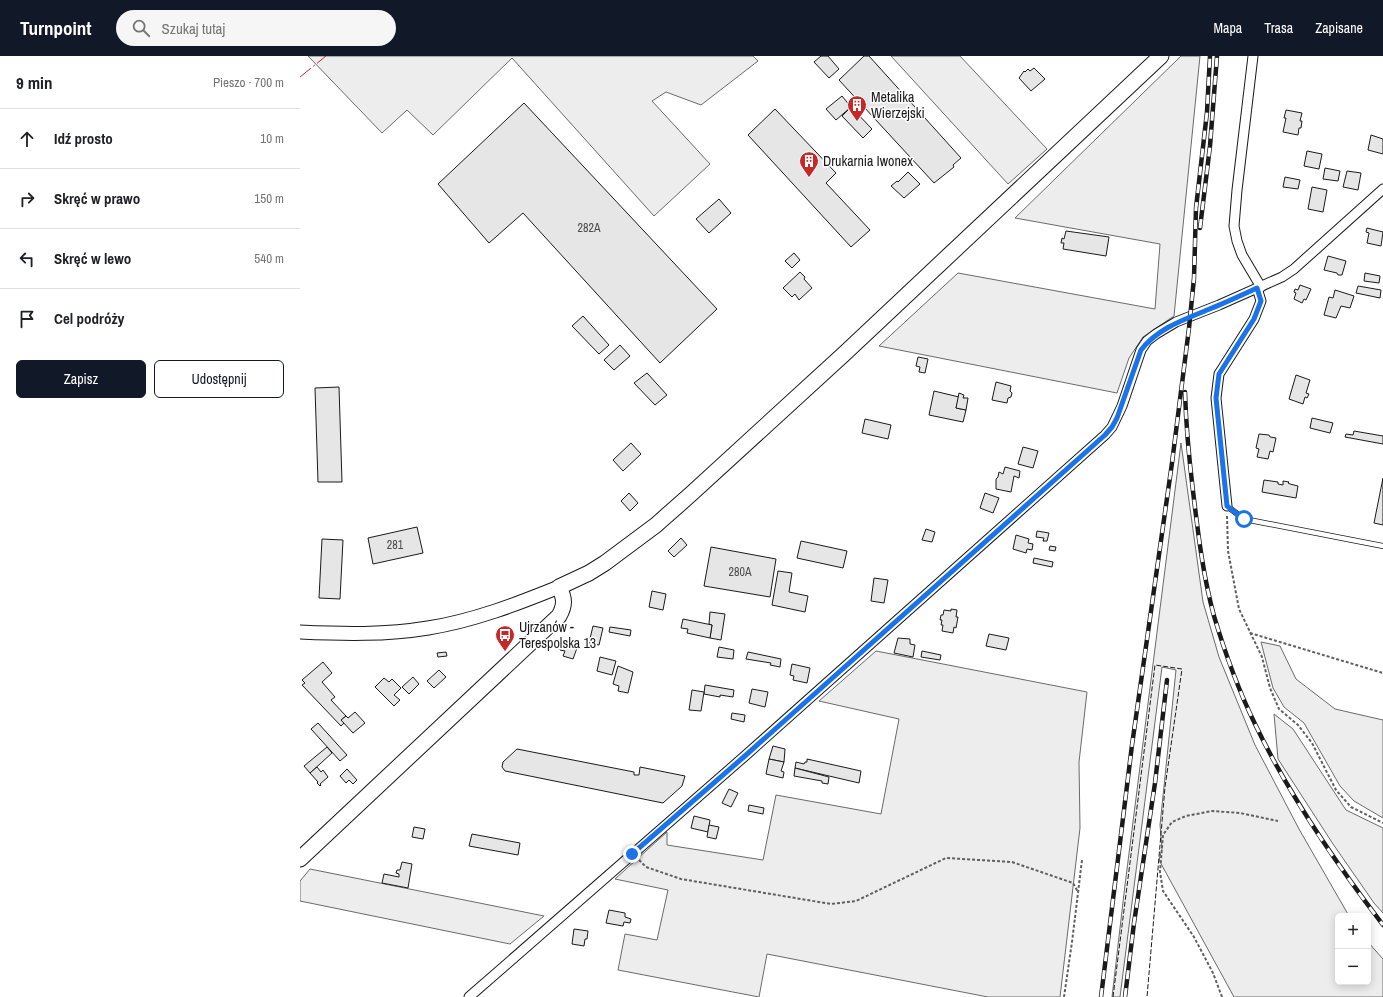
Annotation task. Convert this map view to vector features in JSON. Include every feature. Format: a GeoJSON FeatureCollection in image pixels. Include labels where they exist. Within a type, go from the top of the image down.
{"type":"FeatureCollection","features":[{"type":"Feature","properties":{"kind":"main road"},"geometry":{"type":"LineString","coordinates":[[300,859],[559,616],[565,601],[559,587],[589,573],[616,556],[656,525],[844,354],[1161,56]]}},
{"type":"Feature","properties":{"kind":"street"},"geometry":{"type":"LineString","coordinates":[[1227,506],[1216,398],[1219,374],[1254,319],[1261,301],[1259,287],[1242,255],[1234,226],[1236,190],[1253,56]]}},
{"type":"Feature","properties":{"kind":"street"},"geometry":{"type":"LineString","coordinates":[[469,997],[752,750],[1105,435],[1117,418],[1141,350],[1147,341],[1176,322],[1282,277],[1294,269],[1383,189]]}},
{"type":"Feature","properties":{"kind":"street"},"geometry":{"type":"LineString","coordinates":[[300,632],[364,633],[406,631],[429,628],[499,610],[559,587]]}},
{"type":"Feature","properties":{"kind":"lane"},"geometry":{"type":"LineString","coordinates":[[1227,506],[1244,519],[1383,546]]}},
{"type":"Feature","properties":{"kind":"path"},"geometry":{"type":"LineString","coordinates":[[1227,506],[1228,551],[1239,609],[1262,657],[1270,688],[1279,709],[1298,726],[1312,743],[1336,790],[1351,807],[1383,823]]}},
{"type":"Feature","properties":{"kind":"path"},"geometry":{"type":"LineString","coordinates":[[1250,633],[1383,673]]}},
{"type":"Feature","properties":{"kind":"path"},"geometry":{"type":"LineString","coordinates":[[1222,997],[1213,973],[1184,920],[1163,891],[1160,872],[1163,835],[1172,822],[1186,816],[1212,811],[1240,813],[1278,820]]}},
{"type":"Feature","properties":{"kind":"path"},"geometry":{"type":"LineString","coordinates":[[632,854],[646,867],[681,879],[831,904],[856,901],[946,858],[1012,862],[1073,883],[1078,892]]}},
{"type":"Feature","properties":{"kind":"path"},"geometry":{"type":"LineString","coordinates":[[1064,997],[1082,860]]}},
{"type":"Feature","properties":{"kind":"shaded area"},"geometry":{"type":"Polygon","coordinates":[[[308,56],[753,56],[758,61],[701,105],[666,92],[652,101],[710,164],[654,216],[512,58],[433,135],[407,110],[382,133],[308,56]]]}},
{"type":"Feature","properties":{"kind":"shaded area"},"geometry":{"type":"Polygon","coordinates":[[[891,56],[960,56],[1047,149],[1008,184],[891,56]]]}},
{"type":"Feature","properties":{"kind":"shaded area"},"geometry":{"type":"Polygon","coordinates":[[[1181,56],[1200,56],[1174,316],[1143,337],[1129,358],[1117,393],[879,346],[958,273],[1155,309],[1160,244],[1015,218],[1181,56]]]}},
{"type":"Feature","properties":{"kind":"shaded area"},"geometry":{"type":"Polygon","coordinates":[[[1181,443],[1203,602],[1219,657],[1255,745],[1299,829],[1347,913],[1335,913],[1335,985],[1371,985],[1371,945],[1383,959],[1383,997],[1234,997],[1159,860],[1162,849],[1160,825],[1176,670],[1162,667],[1120,997],[1112,997],[1181,443]]]}},
{"type":"Feature","properties":{"kind":"shaded area"},"geometry":{"type":"Polygon","coordinates":[[[1261,642],[1280,646],[1296,679],[1335,709],[1383,720],[1383,818],[1354,801],[1340,786],[1304,723],[1284,707],[1273,688],[1261,642]]]}},
{"type":"Feature","properties":{"kind":"shaded area"},"geometry":{"type":"Polygon","coordinates":[[[876,651],[1087,692],[1079,762],[1080,828],[1060,997],[988,997],[767,954],[759,997],[618,970],[625,934],[657,940],[668,890],[615,879],[667,832],[667,845],[763,860],[776,795],[881,814],[899,719],[819,701],[876,651]]]}},
{"type":"Feature","properties":{"kind":"shaded area"},"geometry":{"type":"Polygon","coordinates":[[[1274,714],[1293,729],[1346,810],[1383,828],[1383,913],[1374,903],[1333,844],[1278,759],[1274,714]]]}},
{"type":"Feature","properties":{"kind":"shaded area"},"geometry":{"type":"Polygon","coordinates":[[[310,869],[544,916],[510,944],[300,901],[300,881],[310,869]]]}},
{"type":"Feature","properties":{"kind":"building"},"geometry":{"type":"Polygon","coordinates":[[[821,56],[828,56],[839,69],[829,78],[814,62],[821,56]]]}},
{"type":"Feature","properties":{"kind":"building"},"geometry":{"type":"Polygon","coordinates":[[[864,56],[869,56],[961,158],[953,165],[954,167],[934,183],[839,80],[864,56]]]}},
{"type":"Feature","properties":{"kind":"building"},"geometry":{"type":"Polygon","coordinates":[[[1034,68],[1045,79],[1031,91],[1019,78],[1024,71],[1025,72],[1028,69],[1030,71],[1034,68]]]}},
{"type":"Feature","properties":{"kind":"building","name":"Metalika Wierzejski"},"geometry":{"type":"Polygon","coordinates":[[[842,96],[851,107],[836,120],[826,109],[842,96]]]}},
{"type":"Feature","properties":{"kind":"building"},"geometry":{"type":"Polygon","coordinates":[[[524,103],[717,309],[660,363],[523,213],[489,243],[438,184],[524,103]]]}},
{"type":"Feature","properties":{"kind":"building","name":"Metalika Wierzejski"},"geometry":{"type":"Polygon","coordinates":[[[851,107],[872,129],[863,138],[842,116],[851,107]]]}},
{"type":"Feature","properties":{"kind":"building","name":"Drukarnia Iwonex"},"geometry":{"type":"Polygon","coordinates":[[[775,109],[836,173],[826,183],[870,230],[851,247],[748,135],[775,109]]]}},
{"type":"Feature","properties":{"kind":"building"},"geometry":{"type":"Polygon","coordinates":[[[1286,110],[1302,113],[1300,121],[1302,121],[1301,128],[1299,128],[1298,135],[1283,132],[1286,110]]]}},
{"type":"Feature","properties":{"kind":"building"},"geometry":{"type":"Polygon","coordinates":[[[1371,135],[1383,139],[1383,154],[1368,150],[1371,135]]]}},
{"type":"Feature","properties":{"kind":"building"},"geometry":{"type":"Polygon","coordinates":[[[1307,151],[1322,154],[1319,169],[1304,166],[1307,151]]]}},
{"type":"Feature","properties":{"kind":"building"},"geometry":{"type":"Polygon","coordinates":[[[1325,168],[1340,171],[1338,181],[1323,179],[1325,168]]]}},
{"type":"Feature","properties":{"kind":"building"},"geometry":{"type":"Polygon","coordinates":[[[1347,171],[1361,173],[1358,190],[1343,187],[1347,171]]]}},
{"type":"Feature","properties":{"kind":"building"},"geometry":{"type":"Polygon","coordinates":[[[908,172],[920,184],[904,198],[891,186],[897,181],[898,182],[908,172]]]}},
{"type":"Feature","properties":{"kind":"building"},"geometry":{"type":"Polygon","coordinates":[[[1285,177],[1300,180],[1298,189],[1283,187],[1285,177]]]}},
{"type":"Feature","properties":{"kind":"building"},"geometry":{"type":"Polygon","coordinates":[[[1312,187],[1327,190],[1323,212],[1308,209],[1312,187]]]}},
{"type":"Feature","properties":{"kind":"building"},"geometry":{"type":"Polygon","coordinates":[[[719,199],[731,213],[709,233],[696,219],[719,199]]]}},
{"type":"Feature","properties":{"kind":"building"},"geometry":{"type":"Polygon","coordinates":[[[1367,228],[1383,232],[1381,246],[1367,243],[1369,233],[1366,232],[1367,228]]]}},
{"type":"Feature","properties":{"kind":"building"},"geometry":{"type":"Polygon","coordinates":[[[1066,231],[1109,237],[1106,256],[1063,249],[1064,243],[1061,243],[1062,238],[1064,239],[1066,231]]]}},
{"type":"Feature","properties":{"kind":"building"},"geometry":{"type":"Polygon","coordinates":[[[794,253],[800,260],[792,268],[785,261],[794,253]]]}},
{"type":"Feature","properties":{"kind":"building"},"geometry":{"type":"Polygon","coordinates":[[[1328,256],[1346,261],[1342,275],[1324,270],[1328,256]]]}},
{"type":"Feature","properties":{"kind":"building"},"geometry":{"type":"Polygon","coordinates":[[[800,272],[812,288],[799,300],[795,294],[792,297],[783,288],[800,272]]]}},
{"type":"Feature","properties":{"kind":"building"},"geometry":{"type":"Polygon","coordinates":[[[1365,273],[1380,276],[1379,283],[1364,281],[1365,273]]]}},
{"type":"Feature","properties":{"kind":"building"},"geometry":{"type":"Polygon","coordinates":[[[1300,285],[1311,289],[1306,300],[1304,299],[1302,303],[1294,299],[1296,293],[1294,292],[1295,289],[1298,290],[1300,285]]]}},
{"type":"Feature","properties":{"kind":"building"},"geometry":{"type":"Polygon","coordinates":[[[1358,286],[1381,290],[1380,298],[1356,293],[1358,286]]]}},
{"type":"Feature","properties":{"kind":"building"},"geometry":{"type":"Polygon","coordinates":[[[1335,290],[1354,296],[1350,308],[1341,306],[1336,318],[1324,315],[1329,297],[1333,298],[1335,290]]]}},
{"type":"Feature","properties":{"kind":"building"},"geometry":{"type":"Polygon","coordinates":[[[583,316],[609,345],[599,354],[572,326],[583,316]]]}},
{"type":"Feature","properties":{"kind":"building"},"geometry":{"type":"Polygon","coordinates":[[[620,345],[630,356],[614,370],[604,360],[620,345]]]}},
{"type":"Feature","properties":{"kind":"building"},"geometry":{"type":"Polygon","coordinates":[[[918,357],[928,359],[925,373],[919,372],[920,367],[916,366],[918,357]]]}},
{"type":"Feature","properties":{"kind":"building"},"geometry":{"type":"Polygon","coordinates":[[[647,373],[667,395],[655,405],[634,383],[647,373]]]}},
{"type":"Feature","properties":{"kind":"building"},"geometry":{"type":"Polygon","coordinates":[[[1296,375],[1310,380],[1306,393],[1309,394],[1307,398],[1305,397],[1303,404],[1289,399],[1296,375]]]}},
{"type":"Feature","properties":{"kind":"building"},"geometry":{"type":"Polygon","coordinates":[[[996,382],[1011,386],[1010,391],[1012,393],[1011,397],[1008,398],[1007,403],[992,400],[996,382]]]}},
{"type":"Feature","properties":{"kind":"building"},"geometry":{"type":"Polygon","coordinates":[[[339,387],[342,482],[318,482],[315,388],[339,387]]]}},
{"type":"Feature","properties":{"kind":"building"},"geometry":{"type":"Polygon","coordinates":[[[934,391],[959,397],[956,408],[966,410],[963,422],[929,415],[934,391]]]}},
{"type":"Feature","properties":{"kind":"building"},"geometry":{"type":"Polygon","coordinates":[[[959,393],[964,395],[963,398],[968,398],[966,410],[956,408],[959,393]]]}},
{"type":"Feature","properties":{"kind":"building"},"geometry":{"type":"Polygon","coordinates":[[[1312,418],[1333,423],[1330,433],[1310,428],[1312,418]]]}},
{"type":"Feature","properties":{"kind":"building"},"geometry":{"type":"Polygon","coordinates":[[[865,419],[891,425],[888,439],[862,433],[865,419]]]}},
{"type":"Feature","properties":{"kind":"building"},"geometry":{"type":"Polygon","coordinates":[[[1354,431],[1383,436],[1383,444],[1345,437],[1346,434],[1353,435],[1354,431]]]}},
{"type":"Feature","properties":{"kind":"building"},"geometry":{"type":"Polygon","coordinates":[[[1259,434],[1269,435],[1270,437],[1276,438],[1273,452],[1270,451],[1268,459],[1257,457],[1259,449],[1256,448],[1259,434]]]}},
{"type":"Feature","properties":{"kind":"building"},"geometry":{"type":"Polygon","coordinates":[[[631,443],[641,454],[623,471],[613,460],[631,443]]]}},
{"type":"Feature","properties":{"kind":"building"},"geometry":{"type":"Polygon","coordinates":[[[1023,447],[1038,451],[1033,468],[1018,464],[1023,447]]]}},
{"type":"Feature","properties":{"kind":"building"},"geometry":{"type":"Polygon","coordinates":[[[1005,467],[1020,471],[1019,478],[1014,476],[1011,492],[996,489],[996,479],[999,472],[1003,474],[1005,467]]]}},
{"type":"Feature","properties":{"kind":"building"},"geometry":{"type":"Polygon","coordinates":[[[1383,478],[1383,525],[1374,523],[1383,478]]]}},
{"type":"Feature","properties":{"kind":"building"},"geometry":{"type":"Polygon","coordinates":[[[1264,480],[1278,482],[1278,484],[1283,485],[1283,481],[1289,482],[1288,483],[1290,484],[1298,486],[1296,498],[1262,492],[1264,480]]]}},
{"type":"Feature","properties":{"kind":"building"},"geometry":{"type":"Polygon","coordinates":[[[629,493],[638,503],[630,511],[621,501],[629,493]]]}},
{"type":"Feature","properties":{"kind":"building"},"geometry":{"type":"Polygon","coordinates":[[[985,493],[999,498],[993,513],[980,508],[985,493]]]}},
{"type":"Feature","properties":{"kind":"building"},"geometry":{"type":"Polygon","coordinates":[[[417,527],[423,553],[373,564],[368,538],[417,527]]]}},
{"type":"Feature","properties":{"kind":"building"},"geometry":{"type":"Polygon","coordinates":[[[926,529],[935,532],[932,542],[922,540],[926,529]]]}},
{"type":"Feature","properties":{"kind":"building"},"geometry":{"type":"Polygon","coordinates":[[[1037,531],[1049,533],[1047,541],[1043,541],[1044,538],[1036,537],[1037,531]]]}},
{"type":"Feature","properties":{"kind":"building"},"geometry":{"type":"Polygon","coordinates":[[[1016,535],[1029,539],[1028,543],[1033,544],[1032,550],[1027,549],[1026,553],[1013,549],[1016,535]]]}},
{"type":"Feature","properties":{"kind":"building"},"geometry":{"type":"Polygon","coordinates":[[[681,538],[687,545],[674,557],[668,551],[681,538]]]}},
{"type":"Feature","properties":{"kind":"building"},"geometry":{"type":"Polygon","coordinates":[[[322,539],[343,540],[340,599],[319,598],[322,539]]]}},
{"type":"Feature","properties":{"kind":"building"},"geometry":{"type":"Polygon","coordinates":[[[801,541],[847,551],[843,568],[797,558],[801,541]]]}},
{"type":"Feature","properties":{"kind":"building"},"geometry":{"type":"Polygon","coordinates":[[[1050,546],[1056,547],[1055,551],[1049,550],[1050,546]]]}},
{"type":"Feature","properties":{"kind":"building"},"geometry":{"type":"Polygon","coordinates":[[[711,547],[776,559],[770,597],[704,586],[711,547]]]}},
{"type":"Feature","properties":{"kind":"building"},"geometry":{"type":"Polygon","coordinates":[[[1034,558],[1053,562],[1052,567],[1033,563],[1034,558]]]}},
{"type":"Feature","properties":{"kind":"building"},"geometry":{"type":"Polygon","coordinates":[[[778,571],[792,573],[789,592],[808,596],[805,612],[772,605],[778,571]]]}},
{"type":"Feature","properties":{"kind":"building"},"geometry":{"type":"Polygon","coordinates":[[[874,578],[888,580],[884,603],[871,601],[874,578]]]}},
{"type":"Feature","properties":{"kind":"building"},"geometry":{"type":"Polygon","coordinates":[[[652,591],[666,594],[663,610],[649,607],[652,591]]]}},
{"type":"Feature","properties":{"kind":"building"},"geometry":{"type":"Polygon","coordinates":[[[951,609],[957,610],[956,617],[958,617],[956,628],[954,627],[953,633],[942,631],[943,625],[941,625],[942,620],[940,620],[944,610],[951,611],[951,609]]]}},
{"type":"Feature","properties":{"kind":"building"},"geometry":{"type":"Polygon","coordinates":[[[710,612],[725,614],[721,640],[710,638],[712,625],[709,624],[710,612]]]}},
{"type":"Feature","properties":{"kind":"building"},"geometry":{"type":"Polygon","coordinates":[[[683,619],[712,625],[710,638],[687,633],[688,629],[681,628],[683,619]]]}},
{"type":"Feature","properties":{"kind":"building"},"geometry":{"type":"Polygon","coordinates":[[[593,626],[603,628],[599,645],[589,643],[593,626]]]}},
{"type":"Feature","properties":{"kind":"building"},"geometry":{"type":"Polygon","coordinates":[[[610,627],[631,630],[630,636],[609,632],[610,627]]]}},
{"type":"Feature","properties":{"kind":"building"},"geometry":{"type":"Polygon","coordinates":[[[989,634],[1009,638],[1006,650],[986,646],[989,634]]]}},
{"type":"Feature","properties":{"kind":"building"},"geometry":{"type":"Polygon","coordinates":[[[898,638],[910,639],[910,644],[915,645],[913,657],[894,653],[898,638]]]}},
{"type":"Feature","properties":{"kind":"building"},"geometry":{"type":"Polygon","coordinates":[[[562,643],[577,648],[573,659],[563,656],[565,651],[560,650],[562,643]]]}},
{"type":"Feature","properties":{"kind":"building"},"geometry":{"type":"Polygon","coordinates":[[[719,647],[734,650],[733,659],[717,657],[719,647]]]}},
{"type":"Feature","properties":{"kind":"building"},"geometry":{"type":"Polygon","coordinates":[[[922,651],[941,655],[940,660],[921,657],[922,651]]]}},
{"type":"Feature","properties":{"kind":"building"},"geometry":{"type":"Polygon","coordinates":[[[446,652],[447,656],[438,657],[437,653],[446,652]]]}},
{"type":"Feature","properties":{"kind":"building"},"geometry":{"type":"Polygon","coordinates":[[[748,652],[781,659],[780,667],[770,665],[771,663],[746,659],[748,652]]]}},
{"type":"Feature","properties":{"kind":"building"},"geometry":{"type":"Polygon","coordinates":[[[600,657],[616,661],[612,675],[597,671],[600,657]]]}},
{"type":"Feature","properties":{"kind":"building"},"geometry":{"type":"Polygon","coordinates":[[[323,662],[332,673],[322,682],[335,697],[331,700],[346,716],[341,720],[344,723],[341,726],[302,685],[305,683],[302,680],[323,662]]]}},
{"type":"Feature","properties":{"kind":"building"},"geometry":{"type":"Polygon","coordinates":[[[792,664],[810,668],[807,683],[793,680],[794,676],[790,675],[792,664]]]}},
{"type":"Feature","properties":{"kind":"building"},"geometry":{"type":"Polygon","coordinates":[[[618,666],[633,672],[628,693],[618,691],[619,686],[613,684],[618,666]]]}},
{"type":"Feature","properties":{"kind":"building"},"geometry":{"type":"Polygon","coordinates":[[[439,670],[446,677],[434,688],[427,681],[439,670]]]}},
{"type":"Feature","properties":{"kind":"building"},"geometry":{"type":"Polygon","coordinates":[[[413,677],[419,684],[409,694],[402,687],[413,677]]]}},
{"type":"Feature","properties":{"kind":"building"},"geometry":{"type":"Polygon","coordinates":[[[384,678],[389,682],[392,679],[401,688],[394,695],[400,700],[394,706],[375,687],[384,678]]]}},
{"type":"Feature","properties":{"kind":"building"},"geometry":{"type":"Polygon","coordinates":[[[705,685],[734,690],[733,697],[720,695],[720,697],[704,694],[705,685]]]}},
{"type":"Feature","properties":{"kind":"building"},"geometry":{"type":"Polygon","coordinates":[[[752,689],[768,692],[765,707],[749,703],[752,689]]]}},
{"type":"Feature","properties":{"kind":"building"},"geometry":{"type":"Polygon","coordinates":[[[692,690],[704,692],[701,711],[689,710],[692,690]]]}},
{"type":"Feature","properties":{"kind":"building"},"geometry":{"type":"Polygon","coordinates":[[[355,712],[365,723],[353,733],[341,720],[346,716],[348,718],[355,712]]]}},
{"type":"Feature","properties":{"kind":"building"},"geometry":{"type":"Polygon","coordinates":[[[732,713],[745,715],[744,722],[731,719],[732,713]]]}},
{"type":"Feature","properties":{"kind":"building"},"geometry":{"type":"Polygon","coordinates":[[[318,723],[347,755],[340,761],[311,729],[318,723]]]}},
{"type":"Feature","properties":{"kind":"building"},"geometry":{"type":"Polygon","coordinates":[[[773,746],[785,749],[784,762],[769,759],[773,746]]]}},
{"type":"Feature","properties":{"kind":"building"},"geometry":{"type":"Polygon","coordinates":[[[327,747],[332,753],[310,773],[304,766],[327,747]]]}},
{"type":"Feature","properties":{"kind":"building"},"geometry":{"type":"Polygon","coordinates":[[[517,749],[634,772],[634,775],[639,775],[640,767],[685,776],[682,786],[663,803],[505,771],[502,767],[503,762],[517,749]]]}},
{"type":"Feature","properties":{"kind":"building"},"geometry":{"type":"Polygon","coordinates":[[[769,759],[784,762],[781,771],[784,772],[783,778],[766,774],[769,759]]]}},
{"type":"Feature","properties":{"kind":"building"},"geometry":{"type":"Polygon","coordinates":[[[807,759],[861,771],[859,783],[795,768],[796,762],[804,764],[807,762],[807,759]]]}},
{"type":"Feature","properties":{"kind":"building"},"geometry":{"type":"Polygon","coordinates":[[[317,767],[321,772],[323,770],[328,777],[320,784],[320,786],[310,773],[317,767]]]}},
{"type":"Feature","properties":{"kind":"building"},"geometry":{"type":"Polygon","coordinates":[[[795,768],[829,777],[828,784],[822,783],[822,781],[794,776],[795,768]]]}},
{"type":"Feature","properties":{"kind":"building"},"geometry":{"type":"Polygon","coordinates":[[[347,769],[357,780],[353,784],[349,780],[346,783],[340,776],[347,769]]]}},
{"type":"Feature","properties":{"kind":"building"},"geometry":{"type":"Polygon","coordinates":[[[729,789],[738,793],[731,807],[722,803],[729,789]]]}},
{"type":"Feature","properties":{"kind":"building"},"geometry":{"type":"Polygon","coordinates":[[[749,805],[764,808],[763,814],[748,811],[749,805]]]}},
{"type":"Feature","properties":{"kind":"building"},"geometry":{"type":"Polygon","coordinates":[[[694,816],[710,820],[708,832],[691,828],[694,816]]]}},
{"type":"Feature","properties":{"kind":"building"},"geometry":{"type":"Polygon","coordinates":[[[709,825],[719,827],[716,839],[707,837],[709,825]]]}},
{"type":"Feature","properties":{"kind":"building"},"geometry":{"type":"Polygon","coordinates":[[[414,827],[425,829],[423,839],[412,837],[414,827]]]}},
{"type":"Feature","properties":{"kind":"building"},"geometry":{"type":"Polygon","coordinates":[[[472,834],[520,843],[518,855],[469,846],[472,834]]]}},
{"type":"Feature","properties":{"kind":"building"},"geometry":{"type":"Polygon","coordinates":[[[402,862],[412,864],[408,888],[382,883],[384,874],[399,877],[399,874],[396,873],[397,870],[400,870],[402,862]]]}},
{"type":"Feature","properties":{"kind":"building"},"geometry":{"type":"Polygon","coordinates":[[[609,910],[625,913],[625,917],[631,919],[630,923],[624,922],[623,926],[606,923],[609,910]]]}},
{"type":"Feature","properties":{"kind":"building"},"geometry":{"type":"Polygon","coordinates":[[[574,929],[588,931],[584,946],[572,944],[574,929]]]}},
{"type":"Feature","properties":{"kind":"railway"},"geometry":{"type":"LineString","coordinates":[[1101,997],[1132,745],[1172,463],[1189,328],[1194,278],[1196,208],[1207,112],[1210,56]]}},
{"type":"Feature","properties":{"kind":"railway"},"geometry":{"type":"LineString","coordinates":[[1200,228],[1210,146],[1217,56]]}},
{"type":"Feature","properties":{"kind":"railway"},"geometry":{"type":"LineString","coordinates":[[1185,392],[1190,466],[1204,570],[1214,616],[1232,671],[1268,750],[1298,802],[1330,852],[1383,925]]}},
{"type":"Feature","properties":{"kind":"railway"},"geometry":{"type":"LineString","coordinates":[[1125,997],[1134,923],[1155,783],[1167,680]]}},
{"type":"Feature","properties":{"kind":"fence"},"geometry":{"type":"LineString","coordinates":[[1113,997],[1155,665],[1182,669],[1165,787],[1147,997]]}},
{"type":"Feature","properties":{"kind":"power"},"geometry":{"type":"LineString","coordinates":[[300,77],[326,56]]}},
{"type":"Feature","properties":{"kind":"place","name":"Metalika Wierzejski"},"geometry":{"type":"Point","coordinates":[857,122]}},
{"type":"Feature","properties":{"kind":"place","name":"Drukarnia Iwonex"},"geometry":{"type":"Point","coordinates":[809,178]}},
{"type":"Feature","properties":{"kind":"place","name":"Ujrzanów - Terespolska 13"},"geometry":{"type":"Point","coordinates":[505,652]}},
{"type":"Feature","properties":{"kind":"route"},"geometry":{"type":"LineString","coordinates":[[632,854],[746,755],[1105,435],[1117,418],[1141,350],[1147,341],[1176,322],[1257,288],[1261,301],[1254,319],[1219,374],[1216,398],[1227,506],[1244,519]]}}]}
